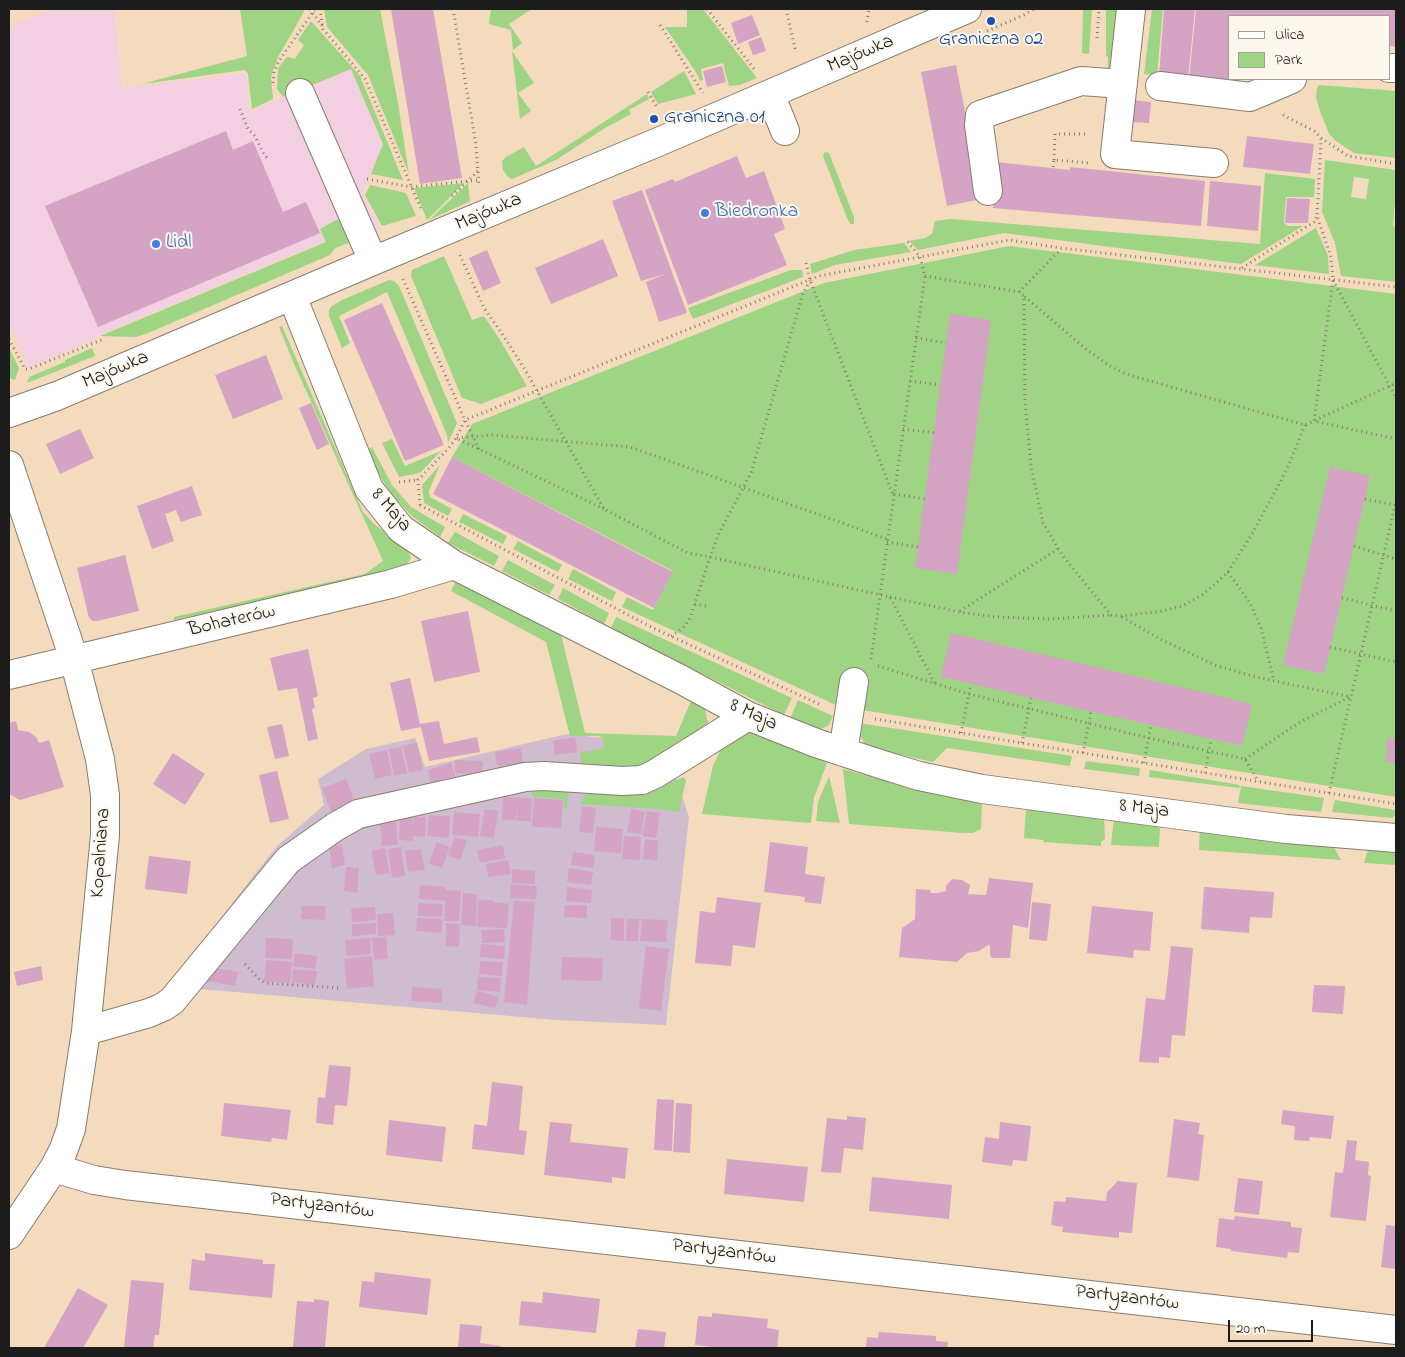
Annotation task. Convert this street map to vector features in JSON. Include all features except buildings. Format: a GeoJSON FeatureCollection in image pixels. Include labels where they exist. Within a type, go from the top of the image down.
{"type":"FeatureCollection","features":[{"type":"Feature","properties":{"kind":"street","name":"Majówka"},"geometry":{"type":"LineString","coordinates":[[9,413],[57,396],[373,261],[764,84],[966,9]]}},
{"type":"Feature","properties":{"kind":"street"},"geometry":{"type":"LineString","coordinates":[[1131,9],[1116,154],[1214,163]]}},
{"type":"Feature","properties":{"kind":"street"},"geometry":{"type":"LineString","coordinates":[[1160,86],[1250,97],[1290,80]]}},
{"type":"Feature","properties":{"kind":"street"},"geometry":{"type":"LineString","coordinates":[[988,191],[979,125],[980,114],[1081,81],[1122,84]]}},
{"type":"Feature","properties":{"kind":"street"},"geometry":{"type":"LineString","coordinates":[[764,84],[785,131]]}},
{"type":"Feature","properties":{"kind":"street"},"geometry":{"type":"LineString","coordinates":[[287,92],[373,261]]}},
{"type":"Feature","properties":{"kind":"street","name":"8 Maja"},"geometry":{"type":"LineString","coordinates":[[292,296],[368,488],[401,529],[454,565],[680,679],[748,716],[843,752],[918,776],[982,789],[1286,828],[1396,838]]}},
{"type":"Feature","properties":{"kind":"street","name":"Kopalniana"},"geometry":{"type":"LineString","coordinates":[[9,466],[74,659],[100,758],[105,794],[105,836],[86,1032],[71,1130],[54,1168],[9,1235]]}},
{"type":"Feature","properties":{"kind":"street","name":"Bohaterów"},"geometry":{"type":"LineString","coordinates":[[9,675],[391,584],[454,565]]}},
{"type":"Feature","properties":{"kind":"street"},"geometry":{"type":"LineString","coordinates":[[843,752],[854,682]]}},
{"type":"Feature","properties":{"kind":"street"},"geometry":{"type":"LineString","coordinates":[[86,1032],[149,1013],[172,1000],[288,860],[335,827],[358,814],[525,777],[642,780],[655,774],[748,716]]}},
{"type":"Feature","properties":{"kind":"street","name":"Partyzantów"},"geometry":{"type":"LineString","coordinates":[[54,1168],[94,1180],[125,1185],[1396,1330]]}},
{"type":"Feature","properties":{"kind":"path"},"geometry":{"type":"LineString","coordinates":[[320,9],[324,29]]}},
{"type":"Feature","properties":{"kind":"path"},"geometry":{"type":"LineString","coordinates":[[453,9],[476,145],[479,190]]}},
{"type":"Feature","properties":{"kind":"path"},"geometry":{"type":"LineString","coordinates":[[707,9],[764,84]]}},
{"type":"Feature","properties":{"kind":"path"},"geometry":{"type":"LineString","coordinates":[[786,9],[797,56]]}},
{"type":"Feature","properties":{"kind":"path"},"geometry":{"type":"LineString","coordinates":[[1094,82],[1099,9]]}},
{"type":"Feature","properties":{"kind":"path"},"geometry":{"type":"LineString","coordinates":[[287,92],[274,72],[312,10],[324,29],[365,79],[423,213]]}},
{"type":"Feature","properties":{"kind":"path"},"geometry":{"type":"LineString","coordinates":[[660,25],[706,97]]}},
{"type":"Feature","properties":{"kind":"path"},"geometry":{"type":"LineString","coordinates":[[648,92],[658,109]]}},
{"type":"Feature","properties":{"kind":"path"},"geometry":{"type":"LineString","coordinates":[[240,109],[248,129],[255,136],[267,158]]}},
{"type":"Feature","properties":{"kind":"path"},"geometry":{"type":"LineString","coordinates":[[1053,167],[1055,134],[1089,134],[1090,126]]}},
{"type":"Feature","properties":{"kind":"path"},"geometry":{"type":"LineString","coordinates":[[1316,132],[1320,138],[1348,156],[1396,164]]}},
{"type":"Feature","properties":{"kind":"path"},"geometry":{"type":"LineString","coordinates":[[1314,422],[1333,280],[1332,256],[1317,216],[1320,138]]}},
{"type":"Feature","properties":{"kind":"path"},"geometry":{"type":"LineString","coordinates":[[1054,160],[1090,164]]}},
{"type":"Feature","properties":{"kind":"path"},"geometry":{"type":"LineString","coordinates":[[362,178],[411,187],[479,180]]}},
{"type":"Feature","properties":{"kind":"path"},"geometry":{"type":"LineString","coordinates":[[1242,268],[1314,222],[1317,216]]}},
{"type":"Feature","properties":{"kind":"path"},"geometry":{"type":"LineString","coordinates":[[398,482],[418,480],[456,438],[465,420],[822,275],[1009,240],[1061,248],[1396,287]]}},
{"type":"Feature","properties":{"kind":"path"},"geometry":{"type":"LineString","coordinates":[[907,241],[920,257],[925,276],[870,664],[969,694],[1028,709],[1245,759],[1300,722],[1351,697]]}},
{"type":"Feature","properties":{"kind":"path"},"geometry":{"type":"LineString","coordinates":[[1019,292],[1061,248]]}},
{"type":"Feature","properties":{"kind":"path"},"geometry":{"type":"LineString","coordinates":[[458,250],[484,308],[501,332],[604,509]]}},
{"type":"Feature","properties":{"kind":"path"},"geometry":{"type":"LineString","coordinates":[[806,263],[810,280],[894,496]]}},
{"type":"Feature","properties":{"kind":"path"},"geometry":{"type":"LineString","coordinates":[[402,276],[479,449]]}},
{"type":"Feature","properties":{"kind":"path"},"geometry":{"type":"LineString","coordinates":[[925,276],[1019,292],[1087,350],[1113,368],[1128,375],[1305,425],[1396,383]]}},
{"type":"Feature","properties":{"kind":"path"},"geometry":{"type":"LineString","coordinates":[[671,636],[683,628],[690,618],[719,533],[750,472],[803,293],[810,280]]}},
{"type":"Feature","properties":{"kind":"path"},"geometry":{"type":"LineString","coordinates":[[1333,280],[1396,398]]}},
{"type":"Feature","properties":{"kind":"path"},"geometry":{"type":"LineString","coordinates":[[1024,296],[1025,402],[1031,466],[1043,523],[1058,548],[1112,615]]}},
{"type":"Feature","properties":{"kind":"path"},"geometry":{"type":"LineString","coordinates":[[96,347],[98,338]]}},
{"type":"Feature","properties":{"kind":"path"},"geometry":{"type":"LineString","coordinates":[[916,338],[946,343]]}},
{"type":"Feature","properties":{"kind":"path"},"geometry":{"type":"LineString","coordinates":[[9,339],[25,370],[104,339]]}},
{"type":"Feature","properties":{"kind":"path"},"geometry":{"type":"LineString","coordinates":[[910,381],[940,386]]}},
{"type":"Feature","properties":{"kind":"path"},"geometry":{"type":"LineString","coordinates":[[1314,422],[1396,439]]}},
{"type":"Feature","properties":{"kind":"path"},"geometry":{"type":"LineString","coordinates":[[456,438],[604,509],[688,554],[710,557],[959,612],[998,617],[1041,618],[1121,616],[1162,611],[1182,606],[1202,595],[1228,572],[1252,534],[1286,471],[1305,425]]}},
{"type":"Feature","properties":{"kind":"path"},"geometry":{"type":"LineString","coordinates":[[903,429],[934,433]]}},
{"type":"Feature","properties":{"kind":"path"},"geometry":{"type":"LineString","coordinates":[[456,438],[492,435],[630,447],[887,541],[918,547]]}},
{"type":"Feature","properties":{"kind":"path"},"geometry":{"type":"LineString","coordinates":[[394,478],[404,488]]}},
{"type":"Feature","properties":{"kind":"path"},"geometry":{"type":"LineString","coordinates":[[418,480],[420,505]]}},
{"type":"Feature","properties":{"kind":"path"},"geometry":{"type":"LineString","coordinates":[[894,496],[925,499]]}},
{"type":"Feature","properties":{"kind":"path"},"geometry":{"type":"LineString","coordinates":[[414,499],[420,505],[671,636],[836,712],[1396,804]]}},
{"type":"Feature","properties":{"kind":"path"},"geometry":{"type":"LineString","coordinates":[[1329,793],[1396,503],[1365,499]]}},
{"type":"Feature","properties":{"kind":"path"},"geometry":{"type":"LineString","coordinates":[[1354,546],[1396,559]]}},
{"type":"Feature","properties":{"kind":"path"},"geometry":{"type":"LineString","coordinates":[[959,612],[1058,548]]}},
{"type":"Feature","properties":{"kind":"path"},"geometry":{"type":"LineString","coordinates":[[1228,572],[1250,603],[1261,628],[1274,680]]}},
{"type":"Feature","properties":{"kind":"path"},"geometry":{"type":"LineString","coordinates":[[890,597],[935,684]]}},
{"type":"Feature","properties":{"kind":"path"},"geometry":{"type":"LineString","coordinates":[[1342,598],[1396,611]]}},
{"type":"Feature","properties":{"kind":"path"},"geometry":{"type":"LineString","coordinates":[[695,604],[706,606]]}},
{"type":"Feature","properties":{"kind":"path"},"geometry":{"type":"LineString","coordinates":[[1121,616],[1162,640],[1215,665],[1351,697]]}},
{"type":"Feature","properties":{"kind":"path"},"geometry":{"type":"LineString","coordinates":[[1330,648],[1396,662]]}},
{"type":"Feature","properties":{"kind":"path"},"geometry":{"type":"LineString","coordinates":[[961,733],[971,684]]}},
{"type":"Feature","properties":{"kind":"path"},"geometry":{"type":"LineString","coordinates":[[1022,743],[1031,698]]}},
{"type":"Feature","properties":{"kind":"path"},"geometry":{"type":"LineString","coordinates":[[1083,752],[1091,712]]}},
{"type":"Feature","properties":{"kind":"path"},"geometry":{"type":"LineString","coordinates":[[1144,763],[1151,725]]}},
{"type":"Feature","properties":{"kind":"path"},"geometry":{"type":"LineString","coordinates":[[1205,773],[1211,739]]}},
{"type":"Feature","properties":{"kind":"path"},"geometry":{"type":"LineString","coordinates":[[1245,759],[1258,781]]}},
{"type":"Feature","properties":{"kind":"path"},"geometry":{"type":"LineString","coordinates":[[245,964],[258,978],[266,983],[341,988]]}},
{"type":"Feature","properties":{"kind":"shaded area"},"geometry":{"type":"Polygon","coordinates":[[[52,9],[114,9],[122,88],[246,73],[250,111],[352,68],[383,144],[363,195],[381,229],[351,242],[332,224],[323,227],[320,229],[325,241],[101,334],[92,341],[27,368],[9,324],[9,26],[52,9]]]}},
{"type":"Feature","properties":{"kind":"shaded area"},"geometry":{"type":"Polygon","coordinates":[[[567,734],[665,745],[689,817],[666,1025],[556,1020],[200,989],[172,980],[277,846],[324,805],[318,779],[366,749],[415,738],[425,767],[567,734]]]}},
{"type":"Feature","properties":{"kind":"green space"},"geometry":{"type":"Polygon","coordinates":[[[240,9],[303,9],[304,12],[278,57],[271,77],[273,99],[252,109],[248,74],[245,70],[142,84],[247,56],[240,9]]]}},
{"type":"Feature","properties":{"kind":"green space"},"geometry":{"type":"Polygon","coordinates":[[[324,9],[380,9],[409,174],[368,75],[327,27],[324,9]]]}},
{"type":"Feature","properties":{"kind":"green space"},"geometry":{"type":"Polygon","coordinates":[[[491,9],[532,9],[509,24],[522,43],[513,50],[511,30],[489,24],[491,9]]]}},
{"type":"Feature","properties":{"kind":"green space"},"geometry":{"type":"Polygon","coordinates":[[[687,9],[703,9],[757,78],[740,85],[729,86],[723,63],[701,69],[703,80],[700,81],[696,72],[665,27],[687,27],[687,9]]]}},
{"type":"Feature","properties":{"kind":"green space"},"geometry":{"type":"Polygon","coordinates":[[[1083,9],[1092,9],[1089,54],[1082,53],[1083,9]]]}},
{"type":"Feature","properties":{"kind":"green space"},"geometry":{"type":"Polygon","coordinates":[[[1106,9],[1119,9],[1113,66],[1108,69],[1108,57],[1106,56],[1106,9]]]}},
{"type":"Feature","properties":{"kind":"green space"},"geometry":{"type":"Polygon","coordinates":[[[1152,9],[1163,9],[1157,75],[1144,74],[1152,9]]]}},
{"type":"Feature","properties":{"kind":"green space"},"geometry":{"type":"Polygon","coordinates":[[[311,21],[360,76],[403,180],[371,174],[383,144],[351,69],[283,97],[277,89],[278,68],[287,57],[295,59],[304,45],[298,40],[311,21]]]}},
{"type":"Feature","properties":{"kind":"green space"},"geometry":{"type":"Polygon","coordinates":[[[512,51],[534,83],[518,93],[531,111],[520,119],[512,51]]]}},
{"type":"Feature","properties":{"kind":"green space"},"geometry":{"type":"Polygon","coordinates":[[[684,71],[696,94],[658,104],[651,92],[684,71]]]}},
{"type":"Feature","properties":{"kind":"green space"},"geometry":{"type":"Polygon","coordinates":[[[1319,85],[1396,91],[1396,158],[1354,153],[1336,141],[1329,134],[1316,98],[1319,85]]]}},
{"type":"Feature","properties":{"kind":"green space"},"geometry":{"type":"Polygon","coordinates":[[[647,94],[649,99],[629,110],[631,114],[605,128],[556,160],[512,179],[503,170],[502,161],[524,147],[536,166],[647,94]]]}},
{"type":"Feature","properties":{"kind":"green space"},"geometry":{"type":"Polygon","coordinates":[[[825,152],[829,153],[854,217],[854,224],[850,224],[847,218],[823,156],[825,152]]]}},
{"type":"Feature","properties":{"kind":"green space"},"geometry":{"type":"Polygon","coordinates":[[[1325,160],[1396,170],[1393,226],[1396,227],[1396,282],[1341,276],[1335,243],[1322,212],[1325,160]],[[1354,177],[1351,197],[1366,199],[1369,179],[1354,177]]]}},
{"type":"Feature","properties":{"kind":"green space"},"geometry":{"type":"Polygon","coordinates":[[[1265,173],[1315,179],[1314,197],[1286,197],[1284,223],[1288,226],[1303,226],[1241,264],[1004,233],[918,250],[909,241],[925,238],[932,234],[935,221],[951,219],[1260,244],[1265,173]]]}},
{"type":"Feature","properties":{"kind":"green space"},"geometry":{"type":"Polygon","coordinates":[[[464,183],[427,220],[414,188],[464,183]]]}},
{"type":"Feature","properties":{"kind":"green space"},"geometry":{"type":"Polygon","coordinates":[[[468,183],[470,201],[429,220],[468,183]]]}},
{"type":"Feature","properties":{"kind":"green space"},"geometry":{"type":"Polygon","coordinates":[[[370,185],[406,193],[416,216],[382,226],[365,195],[370,185]]]}},
{"type":"Feature","properties":{"kind":"green space"},"geometry":{"type":"Polygon","coordinates":[[[340,218],[351,242],[335,248],[330,255],[148,333],[136,337],[100,336],[326,242],[320,229],[340,218]]]}},
{"type":"Feature","properties":{"kind":"green space"},"geometry":{"type":"Polygon","coordinates":[[[1316,228],[1328,256],[1329,274],[1255,265],[1316,228]]]}},
{"type":"Feature","properties":{"kind":"green space"},"geometry":{"type":"Polygon","coordinates":[[[904,243],[911,252],[835,265],[812,274],[810,264],[854,250],[904,243]]]}},
{"type":"Feature","properties":{"kind":"green space"},"geometry":{"type":"Polygon","coordinates":[[[1009,246],[1396,294],[1396,797],[838,706],[622,607],[627,597],[653,610],[673,571],[452,457],[472,424],[824,283],[1009,246]]]}},
{"type":"Feature","properties":{"kind":"green space"},"geometry":{"type":"Polygon","coordinates":[[[444,256],[472,320],[484,316],[527,386],[481,404],[462,398],[411,276],[412,270],[444,256]]]}},
{"type":"Feature","properties":{"kind":"green space"},"geometry":{"type":"Polygon","coordinates":[[[791,270],[802,270],[803,277],[693,319],[688,308],[791,270]]]}},
{"type":"Feature","properties":{"kind":"green space"},"geometry":{"type":"Polygon","coordinates":[[[389,280],[394,281],[399,286],[457,423],[448,443],[447,435],[387,292],[339,316],[350,343],[342,348],[329,316],[329,310],[332,306],[342,300],[389,280]]]}},
{"type":"Feature","properties":{"kind":"green space"},"geometry":{"type":"Polygon","coordinates":[[[282,326],[363,512],[374,524],[404,547],[411,558],[407,564],[394,570],[174,620],[174,617],[365,574],[383,561],[294,364],[279,327],[282,326]]]}},
{"type":"Feature","properties":{"kind":"green space"},"geometry":{"type":"Polygon","coordinates":[[[9,348],[19,368],[15,380],[9,378],[9,348]]]}},
{"type":"Feature","properties":{"kind":"green space"},"geometry":{"type":"Polygon","coordinates":[[[92,348],[95,356],[27,383],[29,377],[92,348]]]}},
{"type":"Feature","properties":{"kind":"green space"},"geometry":{"type":"Polygon","coordinates":[[[392,439],[405,466],[441,451],[421,472],[399,477],[382,443],[392,439]]]}},
{"type":"Feature","properties":{"kind":"green space"},"geometry":{"type":"Polygon","coordinates":[[[372,447],[392,485],[411,507],[445,527],[440,537],[412,516],[391,494],[367,450],[372,447]]]}},
{"type":"Feature","properties":{"kind":"green space"},"geometry":{"type":"Polygon","coordinates":[[[440,465],[429,491],[430,497],[452,509],[448,516],[424,503],[422,485],[440,465]]]}},
{"type":"Feature","properties":{"kind":"green space"},"geometry":{"type":"Polygon","coordinates":[[[463,514],[507,536],[503,544],[459,522],[463,514]]]}},
{"type":"Feature","properties":{"kind":"green space"},"geometry":{"type":"Polygon","coordinates":[[[455,532],[499,556],[494,566],[448,543],[455,532]]]}},
{"type":"Feature","properties":{"kind":"green space"},"geometry":{"type":"Polygon","coordinates":[[[518,541],[562,565],[558,572],[513,549],[518,541]]]}},
{"type":"Feature","properties":{"kind":"green space"},"geometry":{"type":"Polygon","coordinates":[[[508,560],[555,585],[549,595],[502,571],[508,560]]]}},
{"type":"Feature","properties":{"kind":"green space"},"geometry":{"type":"Polygon","coordinates":[[[573,569],[616,592],[612,601],[568,579],[573,569]]]}},
{"type":"Feature","properties":{"kind":"green space"},"geometry":{"type":"Polygon","coordinates":[[[457,579],[560,630],[585,733],[676,736],[691,701],[705,709],[708,723],[657,762],[613,769],[581,765],[580,753],[604,748],[603,738],[598,736],[570,736],[546,642],[451,591],[457,579]]]}},
{"type":"Feature","properties":{"kind":"green space"},"geometry":{"type":"Polygon","coordinates":[[[563,588],[609,613],[604,624],[558,599],[563,588]]]}},
{"type":"Feature","properties":{"kind":"green space"},"geometry":{"type":"Polygon","coordinates":[[[616,617],[792,698],[784,715],[611,628],[616,617]]]}},
{"type":"Feature","properties":{"kind":"green space"},"geometry":{"type":"Polygon","coordinates":[[[798,700],[833,716],[828,726],[821,729],[790,719],[798,700]]]}},
{"type":"Feature","properties":{"kind":"green space"},"geometry":{"type":"Polygon","coordinates":[[[859,723],[1072,756],[1070,766],[947,748],[933,762],[875,749],[865,744],[860,735],[859,723]]]}},
{"type":"Feature","properties":{"kind":"green space"},"geometry":{"type":"Polygon","coordinates":[[[749,730],[827,763],[814,798],[811,823],[702,814],[713,766],[720,751],[732,736],[749,730]]]}},
{"type":"Feature","properties":{"kind":"green space"},"geometry":{"type":"Polygon","coordinates":[[[1086,761],[1140,768],[1139,776],[1084,769],[1086,761]]]}},
{"type":"Feature","properties":{"kind":"green space"},"geometry":{"type":"Polygon","coordinates":[[[843,769],[911,788],[982,803],[981,829],[973,833],[963,833],[849,824],[843,769]]]}},
{"type":"Feature","properties":{"kind":"green space"},"geometry":{"type":"Polygon","coordinates":[[[1150,770],[1240,785],[1239,788],[1149,777],[1150,770]]]}},
{"type":"Feature","properties":{"kind":"green space"},"geometry":{"type":"Polygon","coordinates":[[[829,776],[840,823],[816,821],[818,802],[829,776]]]}},
{"type":"Feature","properties":{"kind":"green space"},"geometry":{"type":"Polygon","coordinates":[[[683,777],[686,780],[679,812],[580,804],[586,794],[594,792],[626,795],[645,794],[683,777]]]}},
{"type":"Feature","properties":{"kind":"green space"},"geometry":{"type":"Polygon","coordinates":[[[1241,786],[1324,798],[1321,812],[1238,803],[1241,786]]]}},
{"type":"Feature","properties":{"kind":"green space"},"geometry":{"type":"Polygon","coordinates":[[[533,788],[569,789],[567,808],[564,808],[564,799],[532,797],[533,788]]]}},
{"type":"Feature","properties":{"kind":"green space"},"geometry":{"type":"Polygon","coordinates":[[[1335,800],[1396,810],[1396,815],[1392,818],[1332,812],[1335,800]]]}},
{"type":"Feature","properties":{"kind":"green space"},"geometry":{"type":"Polygon","coordinates":[[[1026,808],[1104,816],[1105,839],[1101,842],[1101,846],[1043,842],[1044,840],[1024,838],[1026,808]]]}},
{"type":"Feature","properties":{"kind":"green space"},"geometry":{"type":"Polygon","coordinates":[[[1114,817],[1156,823],[1160,829],[1159,847],[1111,845],[1114,817]]]}},
{"type":"Feature","properties":{"kind":"green space"},"geometry":{"type":"Polygon","coordinates":[[[1200,827],[1330,840],[1341,860],[1199,850],[1200,827]]]}},
{"type":"Feature","properties":{"kind":"green space"},"geometry":{"type":"Polygon","coordinates":[[[1378,843],[1396,845],[1396,865],[1364,863],[1367,852],[1378,843]]]}},
{"type":"Feature","properties":{"kind":"place","name":"Graniczna 02"},"geometry":{"type":"Point","coordinates":[991,21]}},
{"type":"Feature","properties":{"kind":"place","name":"Graniczna 01"},"geometry":{"type":"Point","coordinates":[654,119]}},
{"type":"Feature","properties":{"kind":"place","name":"Biedronka"},"geometry":{"type":"Point","coordinates":[705,213]}},
{"type":"Feature","properties":{"kind":"place","name":"Lidl"},"geometry":{"type":"Point","coordinates":[156,244]}}]}
